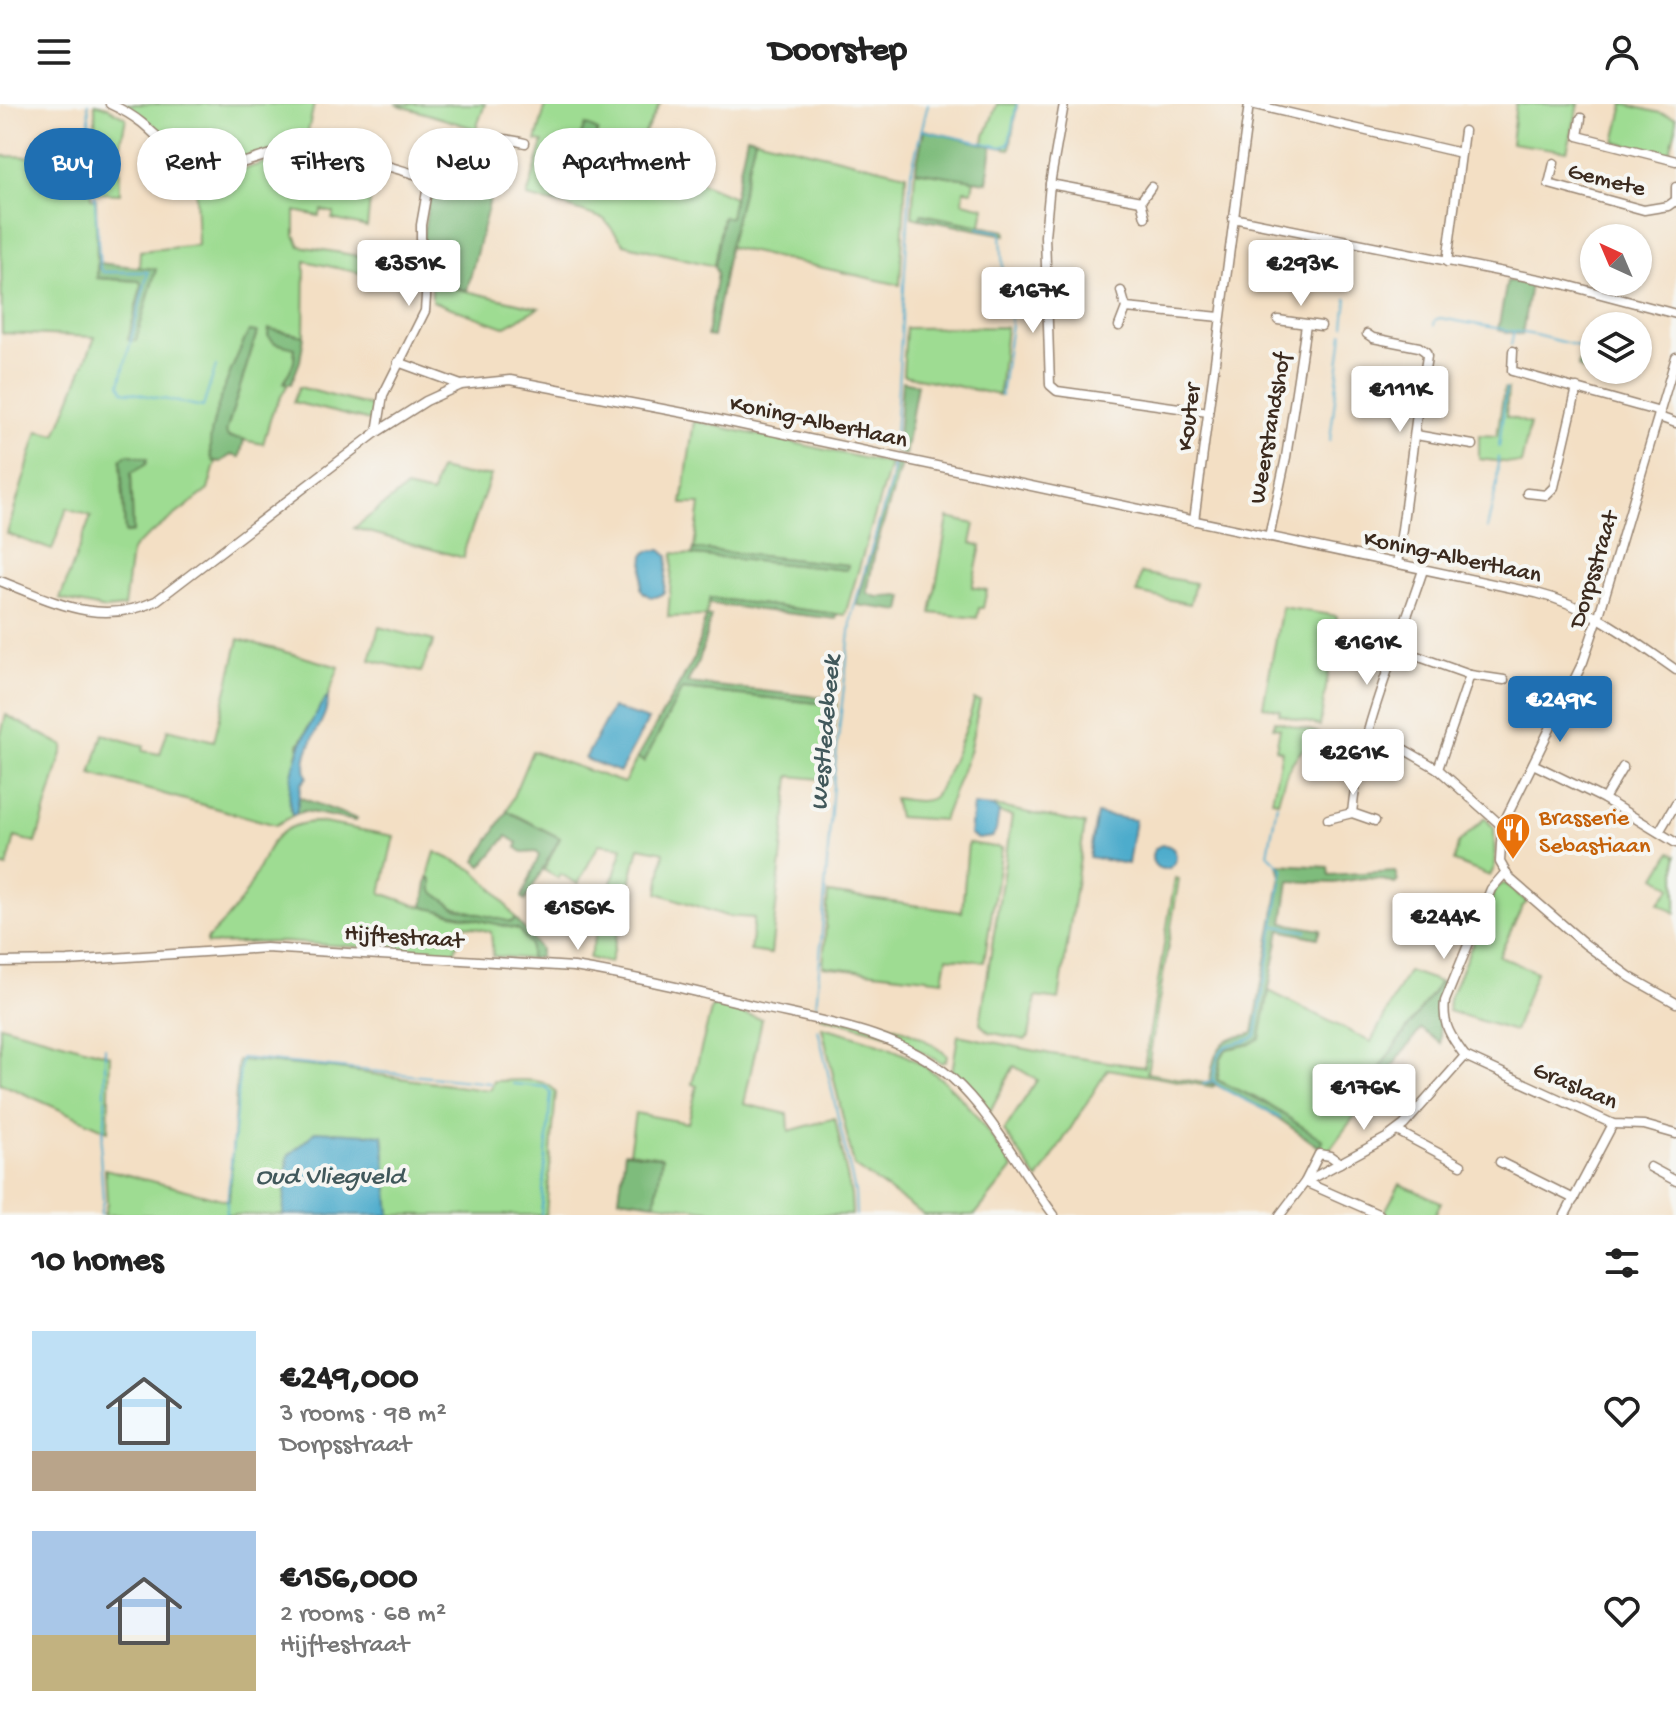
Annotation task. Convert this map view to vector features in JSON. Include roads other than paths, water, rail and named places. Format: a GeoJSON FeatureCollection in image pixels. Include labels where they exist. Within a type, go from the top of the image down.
{"type":"FeatureCollection","features":[{"type":"Feature","properties":{"kind":"street"},"geometry":{"type":"LineString","coordinates":[[110,104],[139,121],[179,155],[192,162],[232,167],[275,152],[308,150],[383,163],[408,172]]}},
{"type":"Feature","properties":{"kind":"street"},"geometry":{"type":"LineString","coordinates":[[1064,104],[1050,184],[1045,236],[1050,385],[1057,391],[1208,412]]}},
{"type":"Feature","properties":{"kind":"street"},"geometry":{"type":"LineString","coordinates":[[1250,104],[1461,153]]}},
{"type":"Feature","properties":{"kind":"street","name":"Kouter"},"geometry":{"type":"LineString","coordinates":[[1194,521],[1250,104]]}},
{"type":"Feature","properties":{"kind":"street","name":"Gemete"},"geometry":{"type":"LineString","coordinates":[[1581,118],[1578,136],[1676,161]]}},
{"type":"Feature","properties":{"kind":"street"},"geometry":{"type":"LineString","coordinates":[[1447,262],[1464,131]]}},
{"type":"Feature","properties":{"kind":"street"},"geometry":{"type":"LineString","coordinates":[[518,141],[525,143]]}},
{"type":"Feature","properties":{"kind":"street","name":"Gemete"},"geometry":{"type":"LineString","coordinates":[[1554,163],[1549,184],[1644,210],[1675,202],[1676,187]]}},
{"type":"Feature","properties":{"kind":"street"},"geometry":{"type":"LineString","coordinates":[[1050,184],[1141,201]]}},
{"type":"Feature","properties":{"kind":"street"},"geometry":{"type":"LineString","coordinates":[[1145,217],[1141,201],[1151,187]]}},
{"type":"Feature","properties":{"kind":"street"},"geometry":{"type":"LineString","coordinates":[[377,432],[383,395],[419,325],[427,299],[421,225],[425,200]]}},
{"type":"Feature","properties":{"kind":"street"},"geometry":{"type":"LineString","coordinates":[[1233,218],[1563,284],[1676,314]]}},
{"type":"Feature","properties":{"kind":"street"},"geometry":{"type":"LineString","coordinates":[[1119,326],[1126,308],[1121,291]]}},
{"type":"Feature","properties":{"kind":"street"},"geometry":{"type":"LineString","coordinates":[[1126,308],[1220,317]]}},
{"type":"Feature","properties":{"kind":"street","name":"Weerstandshof"},"geometry":{"type":"LineString","coordinates":[[1278,320],[1321,326]]}},
{"type":"Feature","properties":{"kind":"street","name":"Weerstandshof"},"geometry":{"type":"LineString","coordinates":[[1269,537],[1286,457],[1306,325]]}},
{"type":"Feature","properties":{"kind":"street"},"geometry":{"type":"LineString","coordinates":[[1367,334],[1373,338],[1419,347],[1426,352],[1397,564]]}},
{"type":"Feature","properties":{"kind":"street"},"geometry":{"type":"LineString","coordinates":[[1513,351],[1512,371],[1577,388],[1659,414],[1676,423]]}},
{"type":"Feature","properties":{"kind":"street","name":"Dorpsstraat"},"geometry":{"type":"LineString","coordinates":[[1505,873],[1499,851],[1502,826],[1583,662],[1676,357]]}},
{"type":"Feature","properties":{"kind":"street"},"geometry":{"type":"LineString","coordinates":[[398,362],[461,385]]}},
{"type":"Feature","properties":{"kind":"street","name":"Koning-Albertlaan"},"geometry":{"type":"LineString","coordinates":[[0,581],[92,613],[136,610],[156,601],[377,432],[426,401],[461,385],[486,381],[524,381],[979,474],[1562,599],[1599,616],[1676,670]]}},
{"type":"Feature","properties":{"kind":"street"},"geometry":{"type":"LineString","coordinates":[[1527,493],[1546,495],[1552,491],[1577,388]]}},
{"type":"Feature","properties":{"kind":"street"},"geometry":{"type":"LineString","coordinates":[[1416,435],[1473,445]]}},
{"type":"Feature","properties":{"kind":"street"},"geometry":{"type":"LineString","coordinates":[[1352,813],[1355,779],[1366,738],[1423,570]]}},
{"type":"Feature","properties":{"kind":"street"},"geometry":{"type":"LineString","coordinates":[[1397,649],[1470,675],[1504,680]]}},
{"type":"Feature","properties":{"kind":"street"},"geometry":{"type":"LineString","coordinates":[[1438,769],[1470,675]]}},
{"type":"Feature","properties":{"kind":"street"},"geometry":{"type":"LineString","coordinates":[[1366,738],[1405,750],[1438,769],[1502,826]]}},
{"type":"Feature","properties":{"kind":"street"},"geometry":{"type":"LineString","coordinates":[[1533,764],[1604,799],[1676,843]]}},
{"type":"Feature","properties":{"kind":"street"},"geometry":{"type":"LineString","coordinates":[[1604,799],[1623,767]]}},
{"type":"Feature","properties":{"kind":"street"},"geometry":{"type":"LineString","coordinates":[[1659,832],[1676,803]]}},
{"type":"Feature","properties":{"kind":"street"},"geometry":{"type":"LineString","coordinates":[[1328,819],[1352,813],[1375,821]]}},
{"type":"Feature","properties":{"kind":"street"},"geometry":{"type":"LineString","coordinates":[[1305,1182],[1397,1131],[1465,1056],[1445,1027],[1445,1001],[1491,889],[1505,873],[1585,944],[1630,977],[1676,1003]]}},
{"type":"Feature","properties":{"kind":"street","name":"Hijftestraat"},"geometry":{"type":"LineString","coordinates":[[0,962],[278,948],[574,967],[622,975],[866,1032],[907,1048],[951,1077],[1007,1147],[1054,1215]]}},
{"type":"Feature","properties":{"kind":"street","name":"Graslaan"},"geometry":{"type":"LineString","coordinates":[[1465,1056],[1613,1124],[1644,1125],[1676,1134]]}},
{"type":"Feature","properties":{"kind":"street"},"geometry":{"type":"LineString","coordinates":[[1565,1215],[1613,1124]]}},
{"type":"Feature","properties":{"kind":"street"},"geometry":{"type":"LineString","coordinates":[[1397,1131],[1461,1165]]}},
{"type":"Feature","properties":{"kind":"street"},"geometry":{"type":"LineString","coordinates":[[1280,1215],[1305,1182],[1319,1154],[1330,1156],[1340,1163]]}},
{"type":"Feature","properties":{"kind":"street"},"geometry":{"type":"LineString","coordinates":[[1500,1162],[1574,1199]]}},
{"type":"Feature","properties":{"kind":"street"},"geometry":{"type":"LineString","coordinates":[[1650,1167],[1676,1181]]}},
{"type":"Feature","properties":{"kind":"street"},"geometry":{"type":"LineString","coordinates":[[1305,1182],[1380,1215]]}},
{"type":"Feature","properties":{"kind":"water"},"geometry":{"type":"Polygon","coordinates":[[[661,550],[668,556],[664,592],[655,597],[641,589],[644,555],[648,551],[661,550]]]}},
{"type":"Feature","properties":{"kind":"water"},"geometry":{"type":"Polygon","coordinates":[[[328,696],[324,716],[306,756],[307,777],[301,784],[296,814],[292,815],[290,786],[298,752],[312,720],[328,696]]]}},
{"type":"Feature","properties":{"kind":"water"},"geometry":{"type":"Polygon","coordinates":[[[612,708],[648,720],[620,772],[585,759],[612,708]]]}},
{"type":"Feature","properties":{"kind":"water"},"geometry":{"type":"Polygon","coordinates":[[[973,805],[993,807],[999,812],[992,837],[978,839],[970,835],[973,805]]]}},
{"type":"Feature","properties":{"kind":"water"},"geometry":{"type":"Polygon","coordinates":[[[1097,814],[1135,820],[1128,864],[1089,857],[1097,814]]]}},
{"type":"Feature","properties":{"kind":"water"},"geometry":{"type":"Polygon","coordinates":[[[1164,845],[1173,848],[1176,857],[1173,866],[1164,869],[1155,866],[1152,857],[1155,848],[1164,845]]]}},
{"type":"Feature","properties":{"kind":"water","name":"Oud Vliegveld"},"geometry":{"type":"Polygon","coordinates":[[[316,1131],[383,1135],[390,1215],[283,1215],[288,1156],[316,1131]]]}},
{"type":"Feature","properties":{"kind":"waterway"},"geometry":{"type":"LineString","coordinates":[[88,104],[100,268],[103,272],[148,272],[120,384],[124,391],[203,407],[216,366]]}},
{"type":"Feature","properties":{"kind":"waterway","name":"Westledebeek"},"geometry":{"type":"LineString","coordinates":[[894,451],[911,172],[928,104]]}},
{"type":"Feature","properties":{"kind":"waterway"},"geometry":{"type":"LineString","coordinates":[[921,130],[1002,147],[1009,144],[1017,104]]}},
{"type":"Feature","properties":{"kind":"waterway"},"geometry":{"type":"LineString","coordinates":[[978,228],[1001,232],[1003,275],[1011,324],[1001,396]]}},
{"type":"Feature","properties":{"kind":"waterway"},"geometry":{"type":"LineString","coordinates":[[1344,326],[1347,298]]}},
{"type":"Feature","properties":{"kind":"waterway"},"geometry":{"type":"LineString","coordinates":[[1434,326],[1435,320],[1440,318],[1580,346]]}},
{"type":"Feature","properties":{"kind":"waterway"},"geometry":{"type":"LineString","coordinates":[[1511,345],[1514,332]]}},
{"type":"Feature","properties":{"kind":"waterway"},"geometry":{"type":"LineString","coordinates":[[1330,440],[1343,333]]}},
{"type":"Feature","properties":{"kind":"waterway"},"geometry":{"type":"LineString","coordinates":[[1499,447],[1506,389]]}},
{"type":"Feature","properties":{"kind":"waterway"},"geometry":{"type":"LineString","coordinates":[[1487,529],[1497,484],[1498,457]]}},
{"type":"Feature","properties":{"kind":"waterway","name":"Westledebeek"},"geometry":{"type":"LineString","coordinates":[[816,1009],[833,784],[852,614],[891,482],[893,464]]}},
{"type":"Feature","properties":{"kind":"waterway"},"geometry":{"type":"LineString","coordinates":[[1213,1080],[1223,1049],[1256,1035],[1283,869],[1268,854],[1277,804]]}},
{"type":"Feature","properties":{"kind":"waterway"},"geometry":{"type":"LineString","coordinates":[[1276,926],[1306,931]]}},
{"type":"Feature","properties":{"kind":"waterway","name":"Westledebeek"},"geometry":{"type":"LineString","coordinates":[[818,1029],[855,1192],[856,1215]]}},
{"type":"Feature","properties":{"kind":"waterway"},"geometry":{"type":"LineString","coordinates":[[100,1215],[103,1201],[100,1154],[105,1120],[105,1047]]}},
{"type":"Feature","properties":{"kind":"waterway"},"geometry":{"type":"LineString","coordinates":[[226,1215],[241,1058],[490,1083]]}},
{"type":"Feature","properties":{"kind":"waterway"},"geometry":{"type":"LineString","coordinates":[[1203,1084],[1212,1081]]}},
{"type":"Feature","properties":{"kind":"waterway"},"geometry":{"type":"LineString","coordinates":[[1214,1081],[1280,1118]]}},
{"type":"Feature","properties":{"kind":"waterway"},"geometry":{"type":"LineString","coordinates":[[513,1084],[546,1087],[551,1093],[541,1215]]}},
{"type":"Feature","properties":{"kind":"place","name":"Brasserie Sebastiaan"},"geometry":{"type":"Point","coordinates":[1513,861]}}]}
